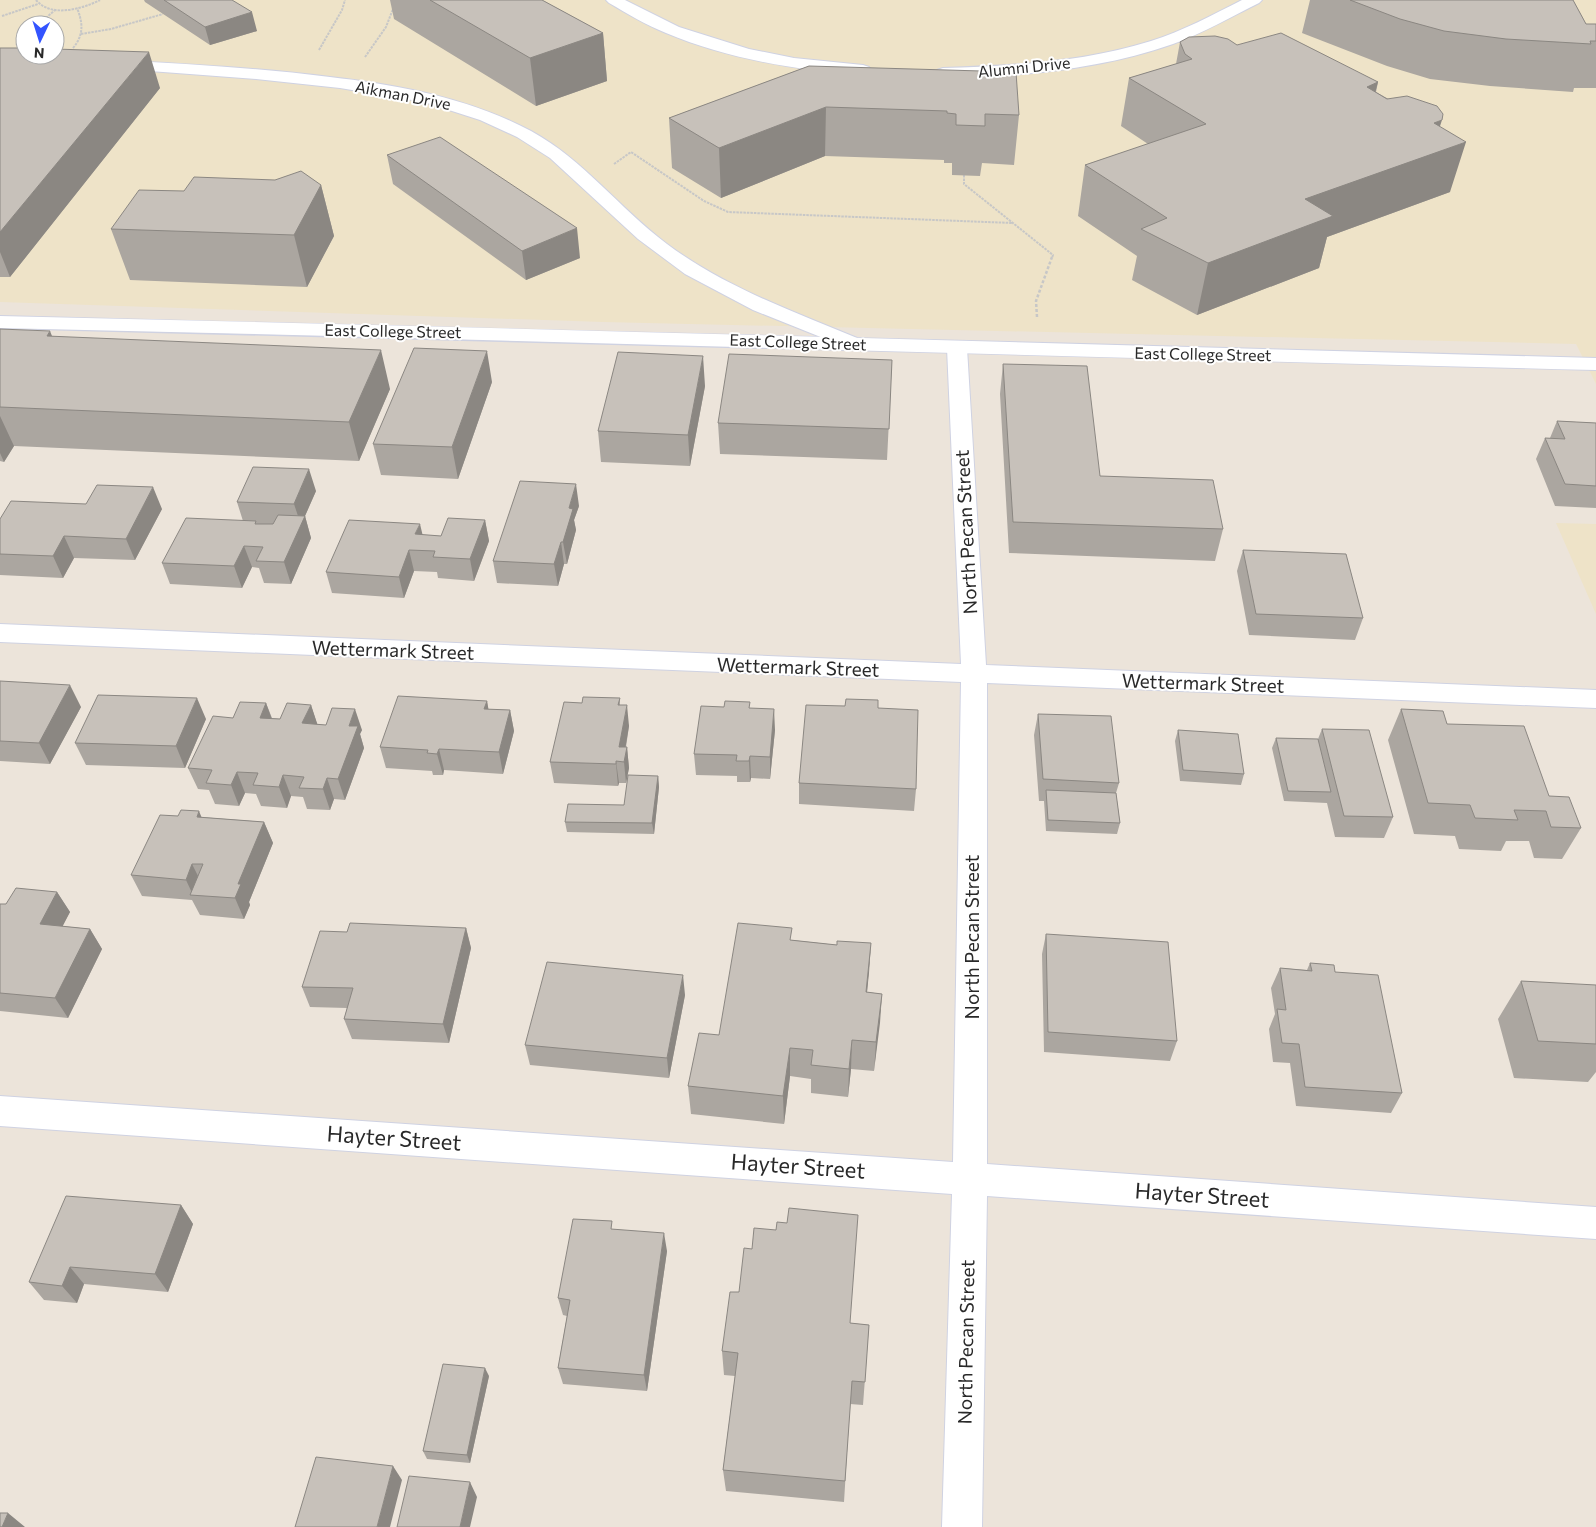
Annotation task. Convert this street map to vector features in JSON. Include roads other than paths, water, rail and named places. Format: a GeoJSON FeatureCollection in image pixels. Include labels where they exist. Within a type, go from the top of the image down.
{"type":"FeatureCollection","features":[{"type":"Feature","properties":{"kind":"street"},"geometry":{"type":"LineString","coordinates":[[614,0],[681,34],[740,52],[806,65],[881,71]]}},
{"type":"Feature","properties":{"kind":"street","name":"Alumni Drive"},"geometry":{"type":"LineString","coordinates":[[926,72],[966,72],[1021,68],[1128,53],[1185,33],[1254,0]]}},
{"type":"Feature","properties":{"kind":"street"},"geometry":{"type":"LineString","coordinates":[[631,9],[648,3]]}},
{"type":"Feature","properties":{"kind":"street","name":"Aikman Drive"},"geometry":{"type":"LineString","coordinates":[[95,63],[289,77],[404,92],[458,105],[507,125],[551,150],[571,165],[646,237],[697,273],[750,299],[855,344]]}},
{"type":"Feature","properties":{"kind":"street","name":"East College Street"},"geometry":{"type":"LineString","coordinates":[[0,322],[547,334],[957,348],[1596,364]]}},
{"type":"Feature","properties":{"kind":"street","name":"North Pecan Street"},"geometry":{"type":"LineString","coordinates":[[957,348],[974,674],[970,1178],[962,1527]]}},
{"type":"Feature","properties":{"kind":"street","name":"Wettermark Street"},"geometry":{"type":"LineString","coordinates":[[0,633],[1596,699]]}},
{"type":"Feature","properties":{"kind":"street","name":"Hayter Street"},"geometry":{"type":"LineString","coordinates":[[0,1111],[970,1178],[1596,1224]]}}]}
